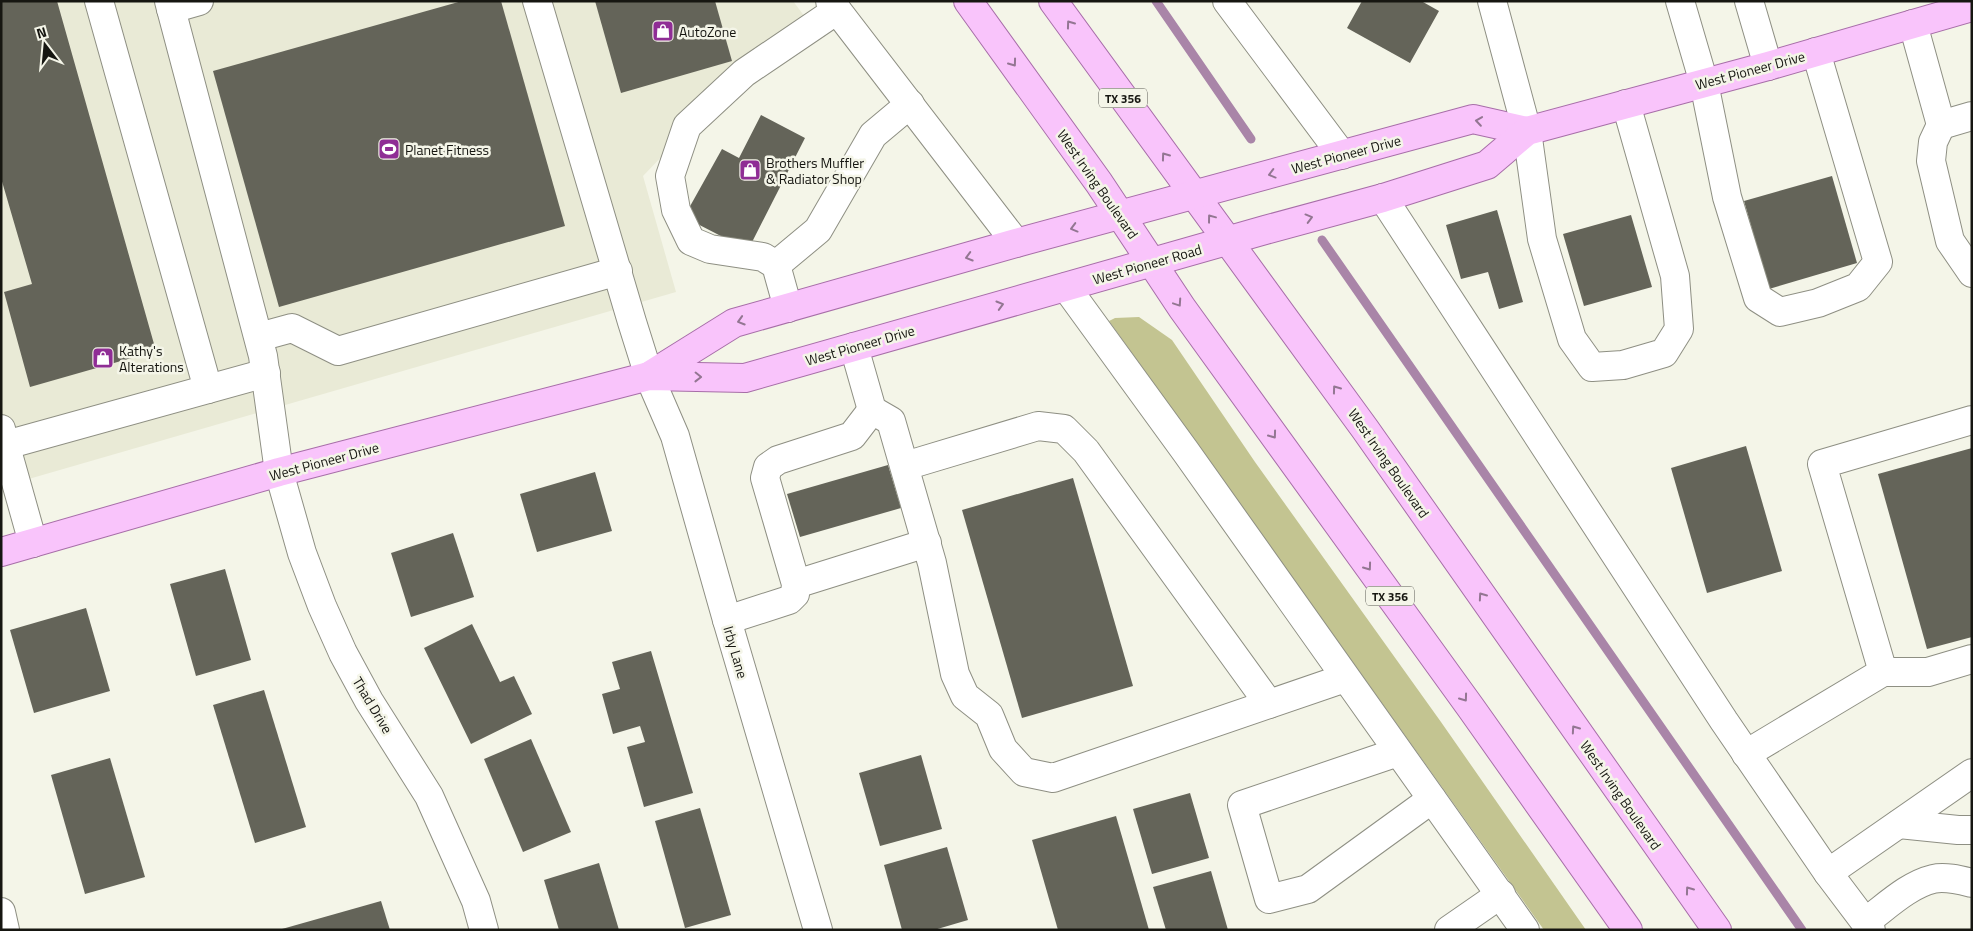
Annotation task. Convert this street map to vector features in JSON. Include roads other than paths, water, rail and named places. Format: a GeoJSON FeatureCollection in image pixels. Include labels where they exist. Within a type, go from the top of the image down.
{"type":"FeatureCollection","features":[{"type":"Feature","properties":{"kind":"main road","name":"West Irving Boulevard"},"geometry":{"type":"LineString","coordinates":[[968,1],[1121,215],[1182,308],[1471,708],[1628,930]]}},
{"type":"Feature","properties":{"kind":"main road","name":"West Irving Boulevard"},"geometry":{"type":"LineString","coordinates":[[1053,1],[1365,429],[1718,930]]}},
{"type":"Feature","properties":{"kind":"main road","name":"West Pioneer Drive"},"geometry":{"type":"LineString","coordinates":[[1228,240],[1383,198],[1487,166],[1527,131],[1768,66],[1972,7]]}},
{"type":"Feature","properties":{"kind":"main road","name":"West Pioneer Drive"},"geometry":{"type":"LineString","coordinates":[[1194,195],[1473,119],[1527,131]]}},
{"type":"Feature","properties":{"kind":"main road"},"geometry":{"type":"LineString","coordinates":[[1016,243],[1194,195]]}},
{"type":"Feature","properties":{"kind":"main road","name":"West Pioneer Road"},"geometry":{"type":"LineString","coordinates":[[1066,287],[1228,240]]}},
{"type":"Feature","properties":{"kind":"main road","name":"West Pioneer Drive"},"geometry":{"type":"LineString","coordinates":[[649,376],[734,323],[1016,243]]}},
{"type":"Feature","properties":{"kind":"main road","name":"West Pioneer Drive"},"geometry":{"type":"LineString","coordinates":[[1,552],[280,472],[649,376],[745,378],[1066,287]]}},
{"type":"Feature","properties":{"kind":"street"},"geometry":{"type":"LineString","coordinates":[[99,1],[208,389]]}},
{"type":"Feature","properties":{"kind":"street"},"geometry":{"type":"LineString","coordinates":[[170,5],[199,1]]}},
{"type":"Feature","properties":{"kind":"street","name":"Irby Lane"},"geometry":{"type":"LineString","coordinates":[[537,1],[649,376],[676,436],[727,620],[818,930]]}},
{"type":"Feature","properties":{"kind":"street"},"geometry":{"type":"LineString","coordinates":[[1227,1],[1342,155]]}},
{"type":"Feature","properties":{"kind":"street"},"geometry":{"type":"LineString","coordinates":[[1492,1],[1527,131],[1542,239],[1572,339],[1592,367],[1623,365],[1664,353],[1679,329],[1674,276],[1626,104]]}},
{"type":"Feature","properties":{"kind":"street"},"geometry":{"type":"LineString","coordinates":[[1680,1],[1704,83],[1727,197],[1758,298],[1780,312],[1818,303],[1858,287],[1878,262],[1816,52]]}},
{"type":"Feature","properties":{"kind":"street"},"geometry":{"type":"LineString","coordinates":[[1749,1],[1768,66]]}},
{"type":"Feature","properties":{"kind":"street","name":"Thad Drive"},"geometry":{"type":"LineString","coordinates":[[170,5],[258,337],[266,373],[280,472],[302,553],[322,606],[343,653],[369,701],[429,796],[476,901],[484,930]]}},
{"type":"Feature","properties":{"kind":"street"},"geometry":{"type":"LineString","coordinates":[[788,308],[776,265],[763,257],[710,249],[691,240],[676,210],[670,176],[687,126],[744,73],[834,6],[1016,243]]}},
{"type":"Feature","properties":{"kind":"street"},"geometry":{"type":"LineString","coordinates":[[1914,24],[1941,125],[1933,142],[1932,161],[1950,241],[1972,273]]}},
{"type":"Feature","properties":{"kind":"street"},"geometry":{"type":"LineString","coordinates":[[776,265],[818,230],[873,135],[910,104]]}},
{"type":"Feature","properties":{"kind":"street"},"geometry":{"type":"LineString","coordinates":[[1941,125],[1972,116]]}},
{"type":"Feature","properties":{"kind":"street"},"geometry":{"type":"LineString","coordinates":[[1383,198],[1746,754],[1828,873],[1868,926],[1914,887],[1935,878],[1956,879],[1972,883]]}},
{"type":"Feature","properties":{"kind":"street"},"geometry":{"type":"LineString","coordinates":[[258,337],[292,328],[338,351],[618,271]]}},
{"type":"Feature","properties":{"kind":"street"},"geometry":{"type":"LineString","coordinates":[[1066,287],[1186,452],[1525,930]]}},
{"type":"Feature","properties":{"kind":"street"},"geometry":{"type":"LineString","coordinates":[[854,347],[872,410],[891,421],[905,466],[927,543],[955,674],[965,696],[988,715],[1003,749],[1024,772],[1053,778],[1345,678]]}},
{"type":"Feature","properties":{"kind":"street"},"geometry":{"type":"LineString","coordinates":[[33,543],[3,437],[208,389],[266,373]]}},
{"type":"Feature","properties":{"kind":"street"},"geometry":{"type":"LineString","coordinates":[[727,620],[789,600],[795,594],[796,584],[766,478],[768,467],[778,460],[852,436],[872,410]]}},
{"type":"Feature","properties":{"kind":"street"},"geometry":{"type":"LineString","coordinates":[[1883,672],[1822,464],[1972,420]]}},
{"type":"Feature","properties":{"kind":"street"},"geometry":{"type":"LineString","coordinates":[[905,466],[1038,426],[1064,428],[1086,451],[1269,704]]}},
{"type":"Feature","properties":{"kind":"street"},"geometry":{"type":"LineString","coordinates":[[796,584],[927,543]]}},
{"type":"Feature","properties":{"kind":"street"},"geometry":{"type":"LineString","coordinates":[[1746,754],[1883,672],[1928,672],[1972,659]]}},
{"type":"Feature","properties":{"kind":"street"},"geometry":{"type":"LineString","coordinates":[[1398,752],[1242,805],[1269,899],[1308,889],[1432,799]]}},
{"type":"Feature","properties":{"kind":"street"},"geometry":{"type":"LineString","coordinates":[[1828,873],[1972,774]]}},
{"type":"Feature","properties":{"kind":"street"},"geometry":{"type":"LineString","coordinates":[[1899,824],[1967,827]]}},
{"type":"Feature","properties":{"kind":"street"},"geometry":{"type":"LineString","coordinates":[[1449,930],[1501,894]]}},
{"type":"Feature","properties":{"kind":"street"},"geometry":{"type":"LineString","coordinates":[[1,912],[5,930]]}},
{"type":"Feature","properties":{"kind":"waterway"},"geometry":{"type":"LineString","coordinates":[[1156,1],[1251,139]]}},
{"type":"Feature","properties":{"kind":"waterway"},"geometry":{"type":"LineString","coordinates":[[1322,240],[1802,930]]}},
{"type":"Feature","properties":{"kind":"place","name":"AutoZone"},"geometry":{"type":"Point","coordinates":[663,31]}},
{"type":"Feature","properties":{"kind":"place","name":"Planet Fitness"},"geometry":{"type":"Point","coordinates":[389,149]}},
{"type":"Feature","properties":{"kind":"place","name":"Brothers Muffler & Radiator Shop"},"geometry":{"type":"Point","coordinates":[750,170]}},
{"type":"Feature","properties":{"kind":"place","name":"Kathy's Alterations"},"geometry":{"type":"Point","coordinates":[103,358]}}]}
